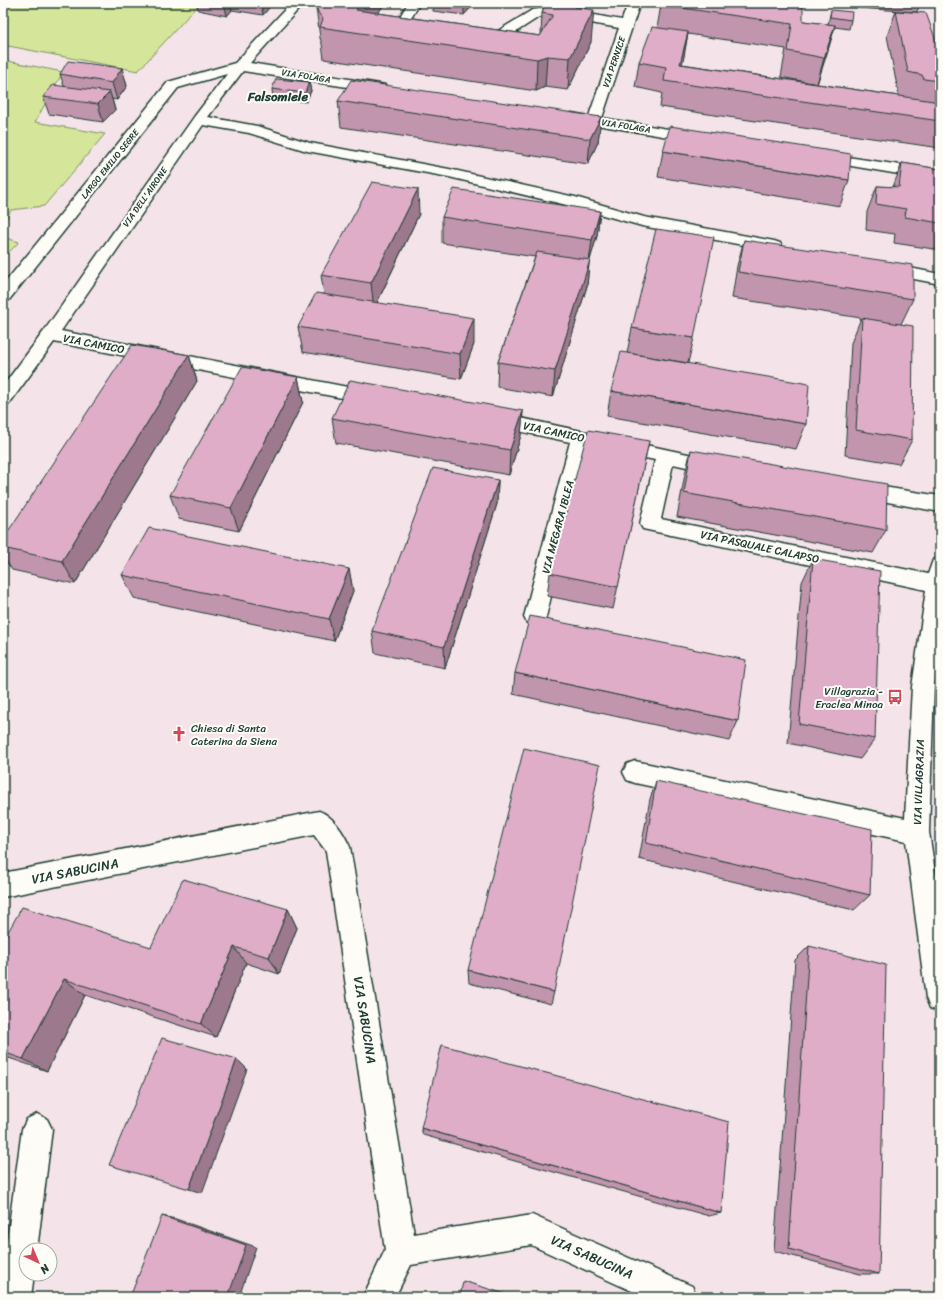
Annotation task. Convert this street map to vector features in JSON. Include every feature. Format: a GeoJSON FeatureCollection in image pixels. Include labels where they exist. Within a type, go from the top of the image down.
{"type":"FeatureCollection","features":[{"type":"Feature","properties":{"kind":"street","name":"VIA DELL'AIRONE"},"geometry":{"type":"LineString","coordinates":[[3,399],[50,335],[199,120],[240,66],[298,3]]}},
{"type":"Feature","properties":{"kind":"street"},"geometry":{"type":"LineString","coordinates":[[414,3],[404,20],[409,29],[436,34]]}},
{"type":"Feature","properties":{"kind":"street","name":"VIA PERNICE"},"geometry":{"type":"LineString","coordinates":[[594,121],[634,3]]}},
{"type":"Feature","properties":{"kind":"street"},"geometry":{"type":"LineString","coordinates":[[471,38],[485,39],[503,34],[536,13],[563,14],[627,25]]}},
{"type":"Feature","properties":{"kind":"street","name":"VIA FOLAGA"},"geometry":{"type":"LineString","coordinates":[[240,66],[390,89]]}},
{"type":"Feature","properties":{"kind":"street","name":"LARGO EMILIO SEGRE"},"geometry":{"type":"LineString","coordinates":[[3,296],[173,85],[240,66]]}},
{"type":"Feature","properties":{"kind":"street","name":"VIA FOLAGA"},"geometry":{"type":"LineString","coordinates":[[555,115],[712,140]]}},
{"type":"Feature","properties":{"kind":"street"},"geometry":{"type":"LineString","coordinates":[[199,120],[252,129],[307,147],[449,173],[568,200],[642,221],[791,250]]}},
{"type":"Feature","properties":{"kind":"street"},"geometry":{"type":"LineString","coordinates":[[806,155],[940,176]]}},
{"type":"Feature","properties":{"kind":"street"},"geometry":{"type":"LineString","coordinates":[[870,265],[940,278]]}},
{"type":"Feature","properties":{"kind":"street","name":"VIA CAMICO"},"geometry":{"type":"LineString","coordinates":[[50,335],[338,392],[391,401]]}},
{"type":"Feature","properties":{"kind":"street","name":"VIA CAMICO"},"geometry":{"type":"LineString","coordinates":[[476,415],[665,456],[738,470]]}},
{"type":"Feature","properties":{"kind":"street","name":"VIA MEGARA IBLEA"},"geometry":{"type":"LineString","coordinates":[[535,617],[581,438]]}},
{"type":"Feature","properties":{"kind":"street","name":"VIA PASQUALE CALAPSO"},"geometry":{"type":"LineString","coordinates":[[665,456],[650,524],[939,575]]}},
{"type":"Feature","properties":{"kind":"street"},"geometry":{"type":"LineString","coordinates":[[839,487],[940,504]]}},
{"type":"Feature","properties":{"kind":"street","name":"VIA VILLAGRAZIA"},"geometry":{"type":"LineString","coordinates":[[939,575],[923,687],[917,832],[940,998]]}},
{"type":"Feature","properties":{"kind":"street"},"geometry":{"type":"LineString","coordinates":[[635,772],[917,832]]}},
{"type":"Feature","properties":{"kind":"street","name":"VIA SABUCINA"},"geometry":{"type":"LineString","coordinates":[[3,886],[319,822],[338,847],[401,1251],[532,1230],[681,1297]]}},
{"type":"Feature","properties":{"kind":"street"},"geometry":{"type":"LineString","coordinates":[[15,1297],[37,1129]]}},
{"type":"Feature","properties":{"kind":"street"},"geometry":{"type":"LineString","coordinates":[[379,1297],[401,1251]]}},
{"type":"Feature","properties":{"kind":"green space"},"geometry":{"type":"Polygon","coordinates":[[[3,3],[200,3],[138,71],[3,45],[3,3]]]}},
{"type":"Feature","properties":{"kind":"green space"},"geometry":{"type":"Polygon","coordinates":[[[3,60],[63,72],[35,122],[105,134],[44,206],[11,210],[3,225],[3,60]]]}},
{"type":"Feature","properties":{"kind":"green space"},"geometry":{"type":"Polygon","coordinates":[[[3,237],[19,242],[3,258],[3,237]]]}},
{"type":"Feature","properties":{"kind":"building"},"geometry":{"type":"Polygon","coordinates":[[[319,3],[361,3],[356,10],[540,36],[553,15],[542,13],[545,3],[574,3],[575,7],[594,10],[570,58],[547,56],[537,59],[320,27],[323,19],[316,7],[319,3]]]}},
{"type":"Feature","properties":{"kind":"building"},"geometry":{"type":"Polygon","coordinates":[[[661,3],[773,3],[803,7],[803,21],[835,25],[824,58],[788,51],[792,24],[661,5],[661,3]]]}},
{"type":"Feature","properties":{"kind":"building"},"geometry":{"type":"Polygon","coordinates":[[[831,10],[852,12],[851,20],[830,17],[831,10]]]}},
{"type":"Feature","properties":{"kind":"building"},"geometry":{"type":"Polygon","coordinates":[[[896,11],[926,13],[940,52],[940,81],[924,79],[922,75],[908,72],[896,11]]]}},
{"type":"Feature","properties":{"kind":"building"},"geometry":{"type":"Polygon","coordinates":[[[652,27],[688,32],[680,64],[940,102],[940,121],[664,81],[666,67],[639,62],[652,27]]]}},
{"type":"Feature","properties":{"kind":"building"},"geometry":{"type":"Polygon","coordinates":[[[68,61],[122,68],[112,83],[60,74],[68,61]]]}},
{"type":"Feature","properties":{"kind":"building"},"geometry":{"type":"Polygon","coordinates":[[[276,79],[309,82],[305,93],[272,89],[276,79]]]}},
{"type":"Feature","properties":{"kind":"building"},"geometry":{"type":"Polygon","coordinates":[[[351,80],[601,117],[590,139],[338,101],[351,80]]]}},
{"type":"Feature","properties":{"kind":"building"},"geometry":{"type":"Polygon","coordinates":[[[53,85],[110,92],[98,104],[43,97],[53,85]]]}},
{"type":"Feature","properties":{"kind":"building"},"geometry":{"type":"Polygon","coordinates":[[[670,126],[851,154],[849,180],[663,151],[670,126]]]}},
{"type":"Feature","properties":{"kind":"building"},"geometry":{"type":"Polygon","coordinates":[[[902,163],[940,169],[940,223],[905,217],[906,209],[876,204],[877,186],[899,187],[902,163]]]}},
{"type":"Feature","properties":{"kind":"building"},"geometry":{"type":"Polygon","coordinates":[[[372,182],[418,189],[371,283],[321,275],[372,182]]]}},
{"type":"Feature","properties":{"kind":"building"},"geometry":{"type":"Polygon","coordinates":[[[454,189],[600,211],[592,240],[442,217],[454,189]]]}},
{"type":"Feature","properties":{"kind":"building"},"geometry":{"type":"Polygon","coordinates":[[[656,229],[714,237],[694,338],[632,328],[656,229]]]}},
{"type":"Feature","properties":{"kind":"building"},"geometry":{"type":"Polygon","coordinates":[[[744,240],[913,265],[913,299],[738,272],[744,240]]]}},
{"type":"Feature","properties":{"kind":"building"},"geometry":{"type":"Polygon","coordinates":[[[537,252],[590,260],[555,371],[498,362],[537,252]]]}},
{"type":"Feature","properties":{"kind":"building"},"geometry":{"type":"Polygon","coordinates":[[[316,293],[474,318],[460,354],[298,327],[316,293]]]}},
{"type":"Feature","properties":{"kind":"building"},"geometry":{"type":"Polygon","coordinates":[[[862,318],[913,326],[912,440],[856,430],[862,318]]]}},
{"type":"Feature","properties":{"kind":"building"},"geometry":{"type":"Polygon","coordinates":[[[132,345],[189,355],[62,561],[3,548],[3,539],[132,345]]]}},
{"type":"Feature","properties":{"kind":"building"},"geometry":{"type":"Polygon","coordinates":[[[621,352],[809,384],[806,424],[611,391],[621,352]]]}},
{"type":"Feature","properties":{"kind":"building"},"geometry":{"type":"Polygon","coordinates":[[[242,367],[298,377],[231,508],[170,495],[242,367]]]}},
{"type":"Feature","properties":{"kind":"building"},"geometry":{"type":"Polygon","coordinates":[[[350,380],[523,411],[510,450],[332,418],[350,380]]]}},
{"type":"Feature","properties":{"kind":"building"},"geometry":{"type":"Polygon","coordinates":[[[588,430],[649,441],[618,587],[550,573],[588,430]]]}},
{"type":"Feature","properties":{"kind":"building"},"geometry":{"type":"Polygon","coordinates":[[[691,450],[887,484],[886,530],[684,493],[691,450]]]}},
{"type":"Feature","properties":{"kind":"building"},"geometry":{"type":"Polygon","coordinates":[[[433,468],[498,480],[444,647],[372,631],[433,468]]]}},
{"type":"Feature","properties":{"kind":"building"},"geometry":{"type":"Polygon","coordinates":[[[149,528],[349,569],[329,619],[122,575],[149,528]]]}},
{"type":"Feature","properties":{"kind":"building"},"geometry":{"type":"Polygon","coordinates":[[[813,559],[880,571],[875,739],[799,724],[813,559]]]}},
{"type":"Feature","properties":{"kind":"building"},"geometry":{"type":"Polygon","coordinates":[[[530,616],[746,660],[738,721],[515,673],[530,616]]]}},
{"type":"Feature","properties":{"kind":"building"},"geometry":{"type":"Polygon","coordinates":[[[524,748],[600,765],[554,992],[468,970],[524,748]]]}},
{"type":"Feature","properties":{"kind":"building"},"geometry":{"type":"Polygon","coordinates":[[[656,781],[872,829],[870,895],[646,843],[656,781]]]}},
{"type":"Feature","properties":{"kind":"building"},"geometry":{"type":"Polygon","coordinates":[[[183,879],[288,909],[269,957],[234,947],[201,1024],[64,979],[23,1059],[3,1052],[3,941],[22,907],[151,947],[183,879]]]}},
{"type":"Feature","properties":{"kind":"building"},"geometry":{"type":"Polygon","coordinates":[[[809,946],[886,965],[879,1274],[789,1249],[809,946]]]}},
{"type":"Feature","properties":{"kind":"building"},"geometry":{"type":"Polygon","coordinates":[[[162,1038],[237,1059],[189,1189],[109,1165],[162,1038]]]}},
{"type":"Feature","properties":{"kind":"building"},"geometry":{"type":"Polygon","coordinates":[[[442,1045],[729,1122],[721,1213],[421,1128],[442,1045]]]}},
{"type":"Feature","properties":{"kind":"building"},"geometry":{"type":"Polygon","coordinates":[[[162,1216],[246,1245],[228,1297],[130,1297],[162,1216]]]}},
{"type":"Feature","properties":{"kind":"building"},"geometry":{"type":"Polygon","coordinates":[[[463,1281],[515,1297],[460,1297],[463,1281]]]}},
{"type":"Feature","properties":{"kind":"place","name":"Villagrazia - Eraclea Minoa"},"geometry":{"type":"Point","coordinates":[895,697]}},
{"type":"Feature","properties":{"kind":"place","name":"Chiesa di Santa Caterina da Siena"},"geometry":{"type":"Point","coordinates":[179,734]}},
{"type":"Feature","properties":{"kind":"district","name":"Falsomiele"},"geometry":{"type":"Point","coordinates":[278,96]}}]}
